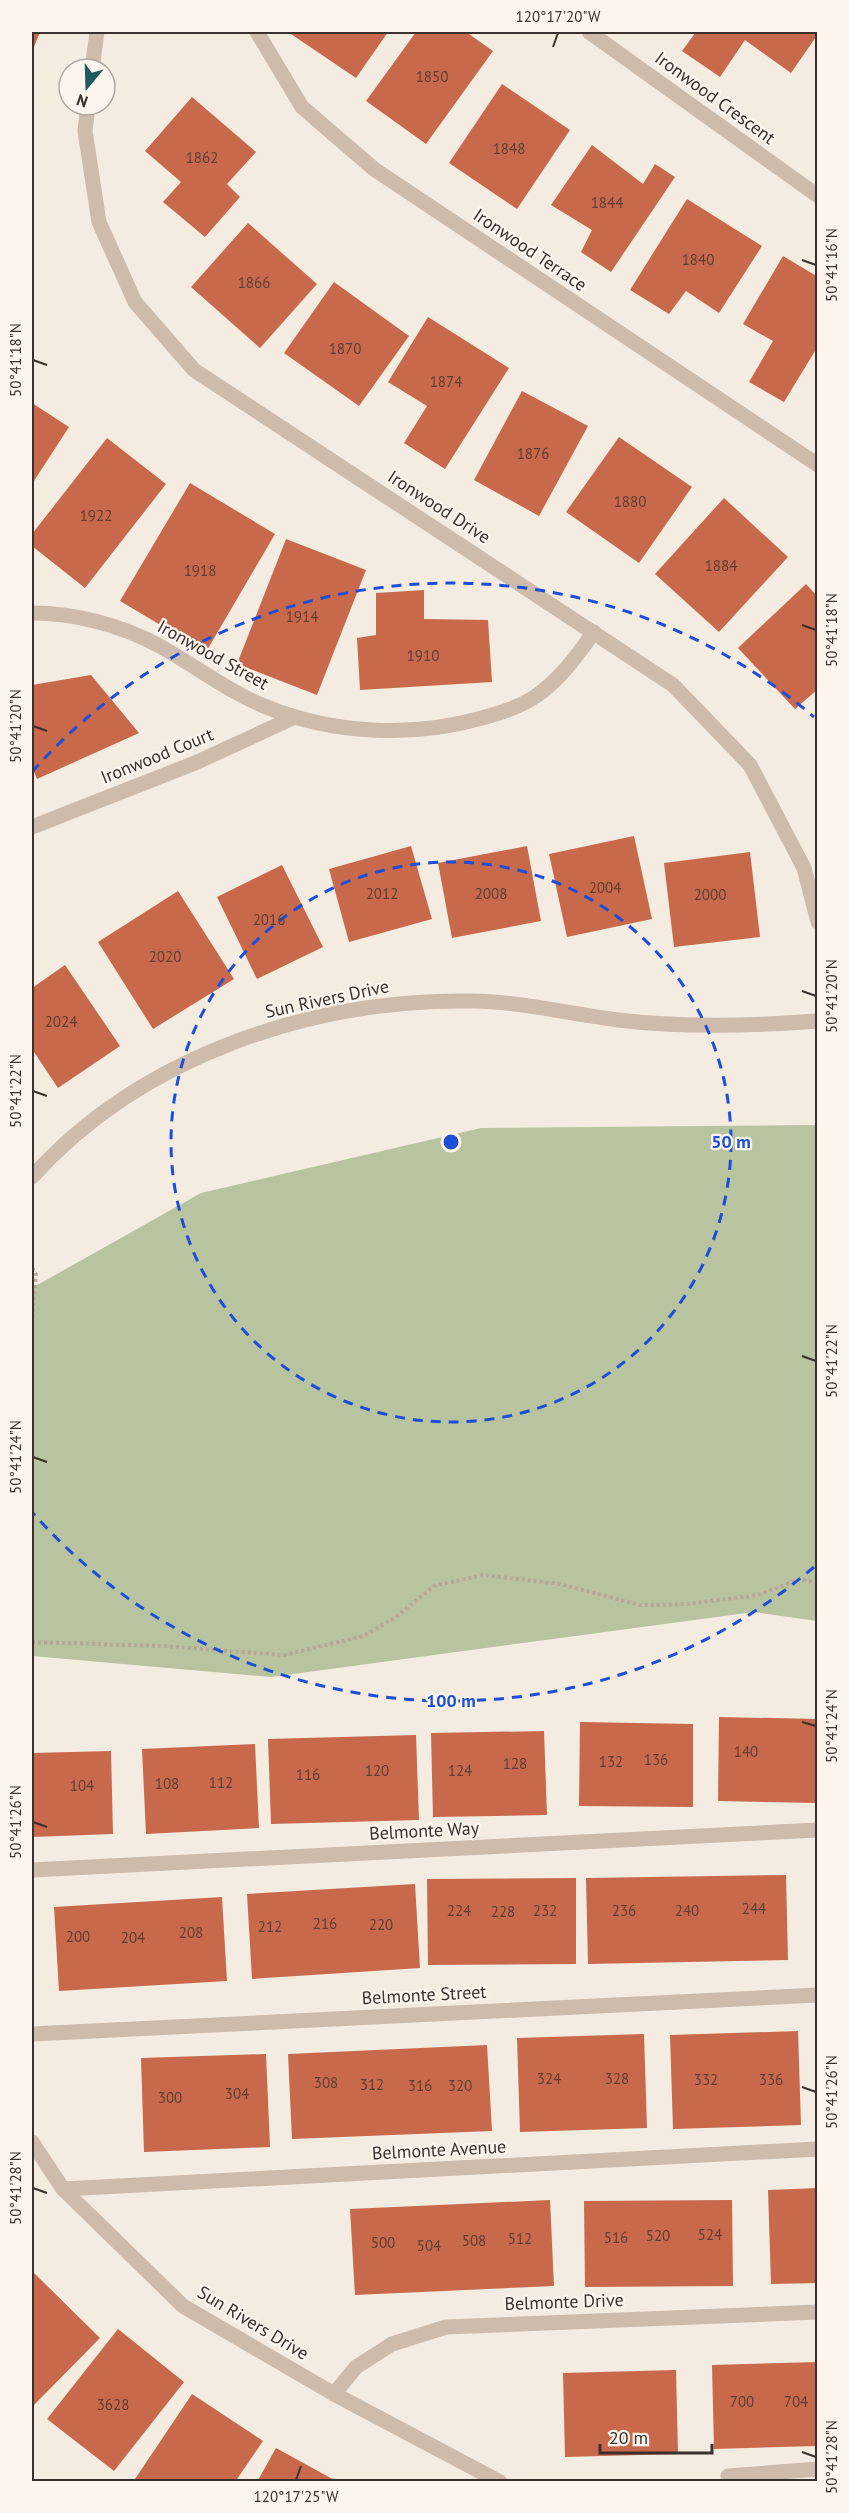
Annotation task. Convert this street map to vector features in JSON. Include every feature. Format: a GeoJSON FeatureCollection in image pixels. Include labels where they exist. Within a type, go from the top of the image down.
{"type":"FeatureCollection","features":[{"type":"Feature","properties":{"kind":"street"},"geometry":{"type":"LineString","coordinates":[[94,57],[97,32]]}},
{"type":"Feature","properties":{"kind":"street","name":"Ironwood Terrace"},"geometry":{"type":"LineString","coordinates":[[257,32],[302,107],[374,169],[818,465]]}},
{"type":"Feature","properties":{"kind":"street","name":"Ironwood Crescent"},"geometry":{"type":"LineString","coordinates":[[590,32],[818,196]]}},
{"type":"Feature","properties":{"kind":"street","name":"Ironwood Drive"},"geometry":{"type":"LineString","coordinates":[[87,117],[85,131],[99,222],[135,302],[194,370],[673,685],[750,765],[804,868],[818,922]]}},
{"type":"Feature","properties":{"kind":"street","name":"Ironwood Street"},"geometry":{"type":"LineString","coordinates":[[32,613],[74,617],[132,633],[157,645],[236,693],[295,717],[342,727],[403,730],[429,729],[467,722],[504,712],[534,697],[558,677],[594,632]]}},
{"type":"Feature","properties":{"kind":"street","name":"Ironwood Court"},"geometry":{"type":"LineString","coordinates":[[32,827],[195,763],[295,717]]}},
{"type":"Feature","properties":{"kind":"street","name":"Sun Rivers Drive"},"geometry":{"type":"LineString","coordinates":[[32,1178],[79,1132],[112,1107],[186,1063],[266,1031],[350,1011],[402,1003],[477,1001],[519,1004],[618,1020],[673,1025],[727,1026],[818,1021]]}},
{"type":"Feature","properties":{"kind":"street","name":"Belmonte Way"},"geometry":{"type":"LineString","coordinates":[[32,1870],[818,1830]]}},
{"type":"Feature","properties":{"kind":"street","name":"Belmonte Street"},"geometry":{"type":"LineString","coordinates":[[32,2034],[818,1995]]}},
{"type":"Feature","properties":{"kind":"street","name":"Sun Rivers Drive"},"geometry":{"type":"LineString","coordinates":[[32,2142],[63,2189],[183,2306],[334,2394],[500,2481]]}},
{"type":"Feature","properties":{"kind":"street","name":"Belmonte Avenue"},"geometry":{"type":"LineString","coordinates":[[63,2189],[818,2149]]}},
{"type":"Feature","properties":{"kind":"street","name":"Belmonte Drive"},"geometry":{"type":"LineString","coordinates":[[334,2394],[356,2367],[392,2344],[446,2327],[818,2312]]}},
{"type":"Feature","properties":{"kind":"street"},"geometry":{"type":"LineString","coordinates":[[728,2476],[818,2469]]}},
{"type":"Feature","properties":{"kind":"path"},"geometry":{"type":"LineString","coordinates":[[32,1268],[36,1274],[32,1322]]}},
{"type":"Feature","properties":{"kind":"path"},"geometry":{"type":"LineString","coordinates":[[32,1642],[163,1646],[285,1655],[364,1636],[397,1616],[434,1586],[483,1575],[560,1584],[640,1605],[687,1604],[758,1594],[800,1579],[818,1583]]}},
{"type":"Feature","properties":{"kind":"green space"},"geometry":{"type":"Polygon","coordinates":[[[817,1125],[817,1621],[754,1612],[271,1677],[32,1656],[32,1288],[201,1193],[481,1128],[817,1125]]]}},
{"type":"Feature","properties":{"kind":"building"},"geometry":{"type":"Polygon","coordinates":[[[32,32],[40,32],[32,52],[32,32]]]}},
{"type":"Feature","properties":{"kind":"building"},"geometry":{"type":"Polygon","coordinates":[[[288,32],[388,32],[356,78],[288,32]]]}},
{"type":"Feature","properties":{"kind":"building"},"geometry":{"type":"Polygon","coordinates":[[[416,32],[466,32],[493,51],[426,144],[366,101],[416,32]]]}},
{"type":"Feature","properties":{"kind":"building"},"geometry":{"type":"Polygon","coordinates":[[[696,32],[818,32],[818,34],[791,73],[745,40],[720,77],[682,51],[696,32]]]}},
{"type":"Feature","properties":{"kind":"building"},"geometry":{"type":"Polygon","coordinates":[[[502,84],[570,130],[517,209],[449,163],[502,84]]]}},
{"type":"Feature","properties":{"kind":"building"},"geometry":{"type":"Polygon","coordinates":[[[192,97],[256,152],[227,184],[240,197],[205,237],[163,202],[181,182],[145,151],[192,97]]]}},
{"type":"Feature","properties":{"kind":"building"},"geometry":{"type":"Polygon","coordinates":[[[592,145],[643,184],[655,164],[675,177],[611,272],[581,252],[592,230],[551,205],[592,145]]]}},
{"type":"Feature","properties":{"kind":"building"},"geometry":{"type":"Polygon","coordinates":[[[687,199],[762,246],[719,313],[686,291],[669,314],[630,290],[687,199]]]}},
{"type":"Feature","properties":{"kind":"building"},"geometry":{"type":"Polygon","coordinates":[[[248,223],[317,284],[260,348],[191,287],[248,223]]]}},
{"type":"Feature","properties":{"kind":"building"},"geometry":{"type":"Polygon","coordinates":[[[783,256],[818,277],[818,346],[784,402],[749,382],[773,341],[743,324],[783,256]]]}},
{"type":"Feature","properties":{"kind":"building"},"geometry":{"type":"Polygon","coordinates":[[[334,282],[409,336],[359,406],[284,353],[334,282]]]}},
{"type":"Feature","properties":{"kind":"building"},"geometry":{"type":"Polygon","coordinates":[[[428,317],[509,368],[445,469],[404,443],[427,406],[388,382],[428,317]]]}},
{"type":"Feature","properties":{"kind":"building"},"geometry":{"type":"Polygon","coordinates":[[[522,391],[588,426],[539,516],[474,480],[522,391]]]}},
{"type":"Feature","properties":{"kind":"building"},"geometry":{"type":"Polygon","coordinates":[[[32,403],[69,427],[32,484],[32,403]]]}},
{"type":"Feature","properties":{"kind":"building"},"geometry":{"type":"Polygon","coordinates":[[[619,437],[692,487],[639,563],[566,512],[619,437]]]}},
{"type":"Feature","properties":{"kind":"building"},"geometry":{"type":"Polygon","coordinates":[[[107,438],[166,484],[85,588],[32,546],[32,534],[107,438]]]}},
{"type":"Feature","properties":{"kind":"building"},"geometry":{"type":"Polygon","coordinates":[[[190,483],[275,534],[206,652],[120,601],[190,483]]]}},
{"type":"Feature","properties":{"kind":"building"},"geometry":{"type":"Polygon","coordinates":[[[724,498],[788,557],[719,632],[655,574],[724,498]]]}},
{"type":"Feature","properties":{"kind":"building"},"geometry":{"type":"Polygon","coordinates":[[[286,539],[366,570],[317,695],[237,664],[286,539]]]}},
{"type":"Feature","properties":{"kind":"building"},"geometry":{"type":"Polygon","coordinates":[[[806,584],[818,597],[818,689],[795,709],[738,648],[806,584]]]}},
{"type":"Feature","properties":{"kind":"building"},"geometry":{"type":"Polygon","coordinates":[[[424,590],[424,619],[488,620],[492,682],[360,690],[357,638],[376,635],[376,593],[424,590]]]}},
{"type":"Feature","properties":{"kind":"building"},"geometry":{"type":"Polygon","coordinates":[[[91,675],[139,733],[37,779],[32,767],[32,685],[91,675]]]}},
{"type":"Feature","properties":{"kind":"building"},"geometry":{"type":"Polygon","coordinates":[[[634,836],[652,919],[567,937],[549,854],[634,836]]]}},
{"type":"Feature","properties":{"kind":"building"},"geometry":{"type":"Polygon","coordinates":[[[411,846],[432,919],[349,942],[329,869],[411,846]]]}},
{"type":"Feature","properties":{"kind":"building"},"geometry":{"type":"Polygon","coordinates":[[[527,846],[541,921],[452,938],[438,863],[527,846]]]}},
{"type":"Feature","properties":{"kind":"building"},"geometry":{"type":"Polygon","coordinates":[[[750,852],[760,937],[674,947],[664,863],[750,852]]]}},
{"type":"Feature","properties":{"kind":"building"},"geometry":{"type":"Polygon","coordinates":[[[282,865],[323,947],[257,979],[217,897],[282,865]]]}},
{"type":"Feature","properties":{"kind":"building"},"geometry":{"type":"Polygon","coordinates":[[[178,891],[234,979],[153,1029],[98,942],[178,891]]]}},
{"type":"Feature","properties":{"kind":"building"},"geometry":{"type":"Polygon","coordinates":[[[65,965],[120,1046],[58,1088],[32,1049],[32,988],[65,965]]]}},
{"type":"Feature","properties":{"kind":"building"},"geometry":{"type":"Polygon","coordinates":[[[719,1717],[818,1719],[818,1803],[718,1801],[719,1717]]]}},
{"type":"Feature","properties":{"kind":"building"},"geometry":{"type":"Polygon","coordinates":[[[580,1722],[693,1724],[693,1807],[579,1806],[580,1722]]]}},
{"type":"Feature","properties":{"kind":"building"},"geometry":{"type":"Polygon","coordinates":[[[544,1731],[547,1815],[433,1817],[431,1733],[544,1731]]]}},
{"type":"Feature","properties":{"kind":"building"},"geometry":{"type":"Polygon","coordinates":[[[416,1735],[419,1820],[271,1824],[268,1739],[416,1735]]]}},
{"type":"Feature","properties":{"kind":"building"},"geometry":{"type":"Polygon","coordinates":[[[255,1744],[259,1828],[146,1834],[142,1749],[255,1744]]]}},
{"type":"Feature","properties":{"kind":"building"},"geometry":{"type":"Polygon","coordinates":[[[111,1751],[113,1834],[32,1837],[32,1753],[111,1751]]]}},
{"type":"Feature","properties":{"kind":"building"},"geometry":{"type":"Polygon","coordinates":[[[786,1875],[788,1960],[588,1964],[586,1878],[786,1875]]]}},
{"type":"Feature","properties":{"kind":"building"},"geometry":{"type":"Polygon","coordinates":[[[576,1878],[576,1964],[428,1965],[427,1879],[576,1878]]]}},
{"type":"Feature","properties":{"kind":"building"},"geometry":{"type":"Polygon","coordinates":[[[415,1884],[420,1968],[252,1979],[247,1894],[415,1884]]]}},
{"type":"Feature","properties":{"kind":"building"},"geometry":{"type":"Polygon","coordinates":[[[222,1897],[227,1981],[59,1991],[54,1907],[222,1897]]]}},
{"type":"Feature","properties":{"kind":"building"},"geometry":{"type":"Polygon","coordinates":[[[798,2031],[801,2125],[673,2129],[670,2035],[798,2031]]]}},
{"type":"Feature","properties":{"kind":"building"},"geometry":{"type":"Polygon","coordinates":[[[644,2034],[647,2128],[520,2132],[517,2038],[644,2034]]]}},
{"type":"Feature","properties":{"kind":"building"},"geometry":{"type":"Polygon","coordinates":[[[487,2045],[492,2131],[292,2139],[288,2054],[487,2045]]]}},
{"type":"Feature","properties":{"kind":"building"},"geometry":{"type":"Polygon","coordinates":[[[266,2054],[270,2147],[144,2152],[141,2058],[266,2054]]]}},
{"type":"Feature","properties":{"kind":"building"},"geometry":{"type":"Polygon","coordinates":[[[818,2188],[818,2283],[771,2284],[768,2190],[818,2188]]]}},
{"type":"Feature","properties":{"kind":"building"},"geometry":{"type":"Polygon","coordinates":[[[550,2200],[554,2286],[355,2295],[350,2209],[550,2200]]]}},
{"type":"Feature","properties":{"kind":"building"},"geometry":{"type":"Polygon","coordinates":[[[732,2200],[733,2286],[585,2287],[584,2201],[732,2200]]]}},
{"type":"Feature","properties":{"kind":"building"},"geometry":{"type":"Polygon","coordinates":[[[32,2271],[100,2338],[32,2407],[32,2271]]]}},
{"type":"Feature","properties":{"kind":"building"},"geometry":{"type":"Polygon","coordinates":[[[118,2329],[184,2382],[114,2471],[47,2419],[118,2329]]]}},
{"type":"Feature","properties":{"kind":"building"},"geometry":{"type":"Polygon","coordinates":[[[818,2362],[818,2446],[714,2449],[712,2365],[818,2362]]]}},
{"type":"Feature","properties":{"kind":"building"},"geometry":{"type":"Polygon","coordinates":[[[676,2370],[678,2454],[565,2457],[563,2373],[676,2370]]]}},
{"type":"Feature","properties":{"kind":"building"},"geometry":{"type":"Polygon","coordinates":[[[192,2394],[263,2441],[235,2482],[133,2482],[192,2394]]]}},
{"type":"Feature","properties":{"kind":"building"},"geometry":{"type":"Polygon","coordinates":[[[276,2448],[338,2482],[257,2482],[276,2448]]]}}]}
